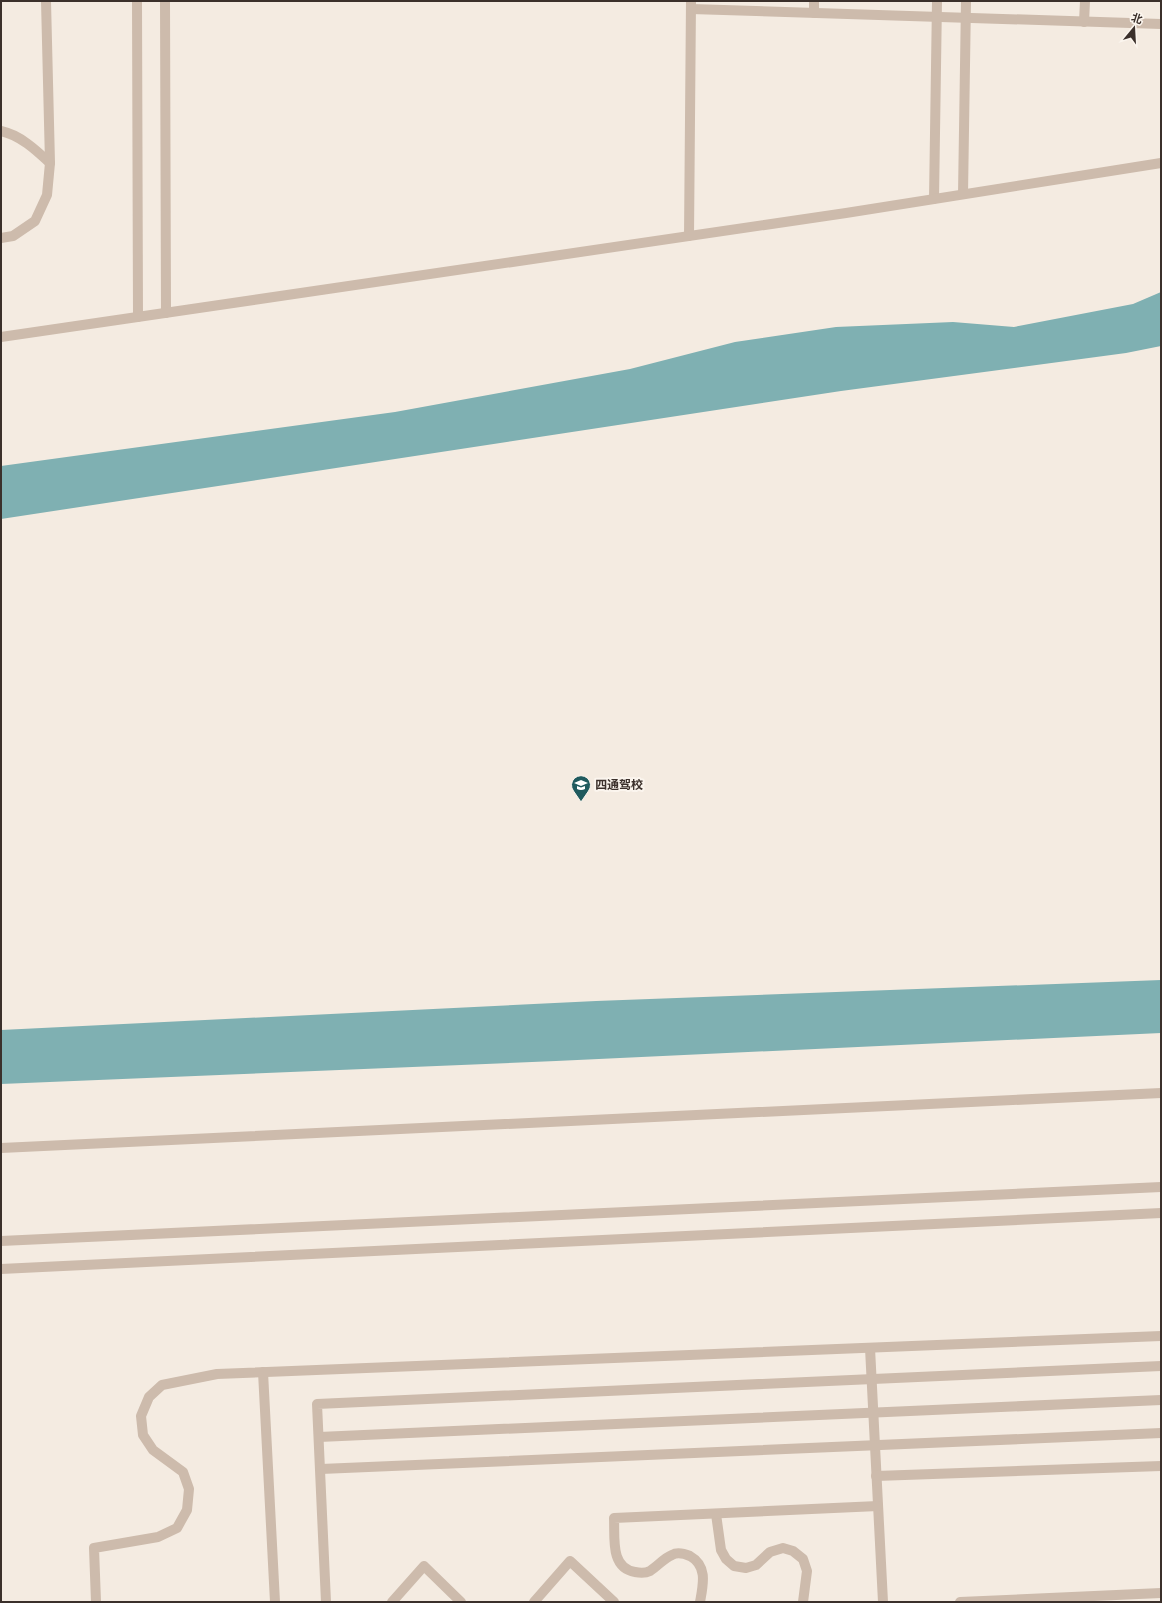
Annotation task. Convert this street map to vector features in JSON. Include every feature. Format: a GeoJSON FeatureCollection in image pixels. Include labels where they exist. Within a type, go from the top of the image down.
{"type":"FeatureCollection","features":[{"type":"Feature","properties":{"kind":"lane"},"geometry":{"type":"LineString","coordinates":[[1,238],[13,236],[35,221],[47,195],[50,163],[46,1]]}},
{"type":"Feature","properties":{"kind":"lane"},"geometry":{"type":"LineString","coordinates":[[137,1],[138,317]]}},
{"type":"Feature","properties":{"kind":"lane"},"geometry":{"type":"LineString","coordinates":[[165,1],[166,313]]}},
{"type":"Feature","properties":{"kind":"lane"},"geometry":{"type":"LineString","coordinates":[[814,1],[814,13]]}},
{"type":"Feature","properties":{"kind":"lane"},"geometry":{"type":"LineString","coordinates":[[934,199],[937,1]]}},
{"type":"Feature","properties":{"kind":"lane"},"geometry":{"type":"LineString","coordinates":[[963,194],[966,1]]}},
{"type":"Feature","properties":{"kind":"lane"},"geometry":{"type":"LineString","coordinates":[[1084,22],[1085,1]]}},
{"type":"Feature","properties":{"kind":"lane"},"geometry":{"type":"LineString","coordinates":[[690,236],[691,5],[814,13],[1161,24]]}},
{"type":"Feature","properties":{"kind":"lane"},"geometry":{"type":"LineString","coordinates":[[1,131],[10,133],[32,147],[50,163]]}},
{"type":"Feature","properties":{"kind":"lane"},"geometry":{"type":"LineString","coordinates":[[1,337],[690,236],[1161,163]]}},
{"type":"Feature","properties":{"kind":"lane"},"geometry":{"type":"LineString","coordinates":[[1,1148],[1161,1093]]}},
{"type":"Feature","properties":{"kind":"lane"},"geometry":{"type":"LineString","coordinates":[[1,1242],[1161,1187]]}},
{"type":"Feature","properties":{"kind":"lane"},"geometry":{"type":"LineString","coordinates":[[1,1269],[1161,1213]]}},
{"type":"Feature","properties":{"kind":"lane"},"geometry":{"type":"LineString","coordinates":[[96,1602],[94,1548],[158,1537],[177,1528],[187,1510],[189,1489],[183,1472],[153,1450],[143,1435],[141,1416],[149,1397],[162,1385],[218,1374],[1161,1336]]}},
{"type":"Feature","properties":{"kind":"lane"},"geometry":{"type":"LineString","coordinates":[[870,1348],[883,1602]]}},
{"type":"Feature","properties":{"kind":"lane"},"geometry":{"type":"LineString","coordinates":[[326,1602],[318,1404],[1161,1366]]}},
{"type":"Feature","properties":{"kind":"lane"},"geometry":{"type":"LineString","coordinates":[[263,1372],[275,1602]]}},
{"type":"Feature","properties":{"kind":"lane"},"geometry":{"type":"LineString","coordinates":[[319,1437],[1161,1400]]}},
{"type":"Feature","properties":{"kind":"lane"},"geometry":{"type":"LineString","coordinates":[[320,1469],[1161,1433]]}},
{"type":"Feature","properties":{"kind":"lane"},"geometry":{"type":"LineString","coordinates":[[876,1476],[1161,1466]]}},
{"type":"Feature","properties":{"kind":"lane"},"geometry":{"type":"LineString","coordinates":[[700,1602],[704,1584],[703,1571],[696,1560],[685,1554],[674,1554],[649,1571],[639,1573],[629,1571],[620,1564],[615,1553],[614,1518],[878,1506]]}},
{"type":"Feature","properties":{"kind":"lane"},"geometry":{"type":"LineString","coordinates":[[716,1514],[721,1550],[726,1559],[734,1566],[746,1568],[756,1565],[770,1552],[783,1548],[794,1551],[803,1559],[808,1571],[803,1602]]}},
{"type":"Feature","properties":{"kind":"lane"},"geometry":{"type":"LineString","coordinates":[[534,1602],[570,1561],[614,1602]]}},
{"type":"Feature","properties":{"kind":"lane"},"geometry":{"type":"LineString","coordinates":[[392,1602],[424,1566],[461,1602]]}},
{"type":"Feature","properties":{"kind":"lane"},"geometry":{"type":"LineString","coordinates":[[960,1602],[1161,1593]]}},
{"type":"Feature","properties":{"kind":"water"},"geometry":{"type":"Polygon","coordinates":[[[1161,292],[1161,346],[1126,353],[841,391],[1,519],[1,466],[395,412],[630,369],[735,342],[836,327],[953,322],[1014,327],[1133,304],[1161,292]]]}},
{"type":"Feature","properties":{"kind":"water"},"geometry":{"type":"Polygon","coordinates":[[[1161,980],[1161,1033],[556,1061],[1,1084],[1,1030],[596,1001],[1161,980]]]}},
{"type":"Feature","properties":{"kind":"place","name":"四通驾校"},"geometry":{"type":"Point","coordinates":[581,802]}}]}
